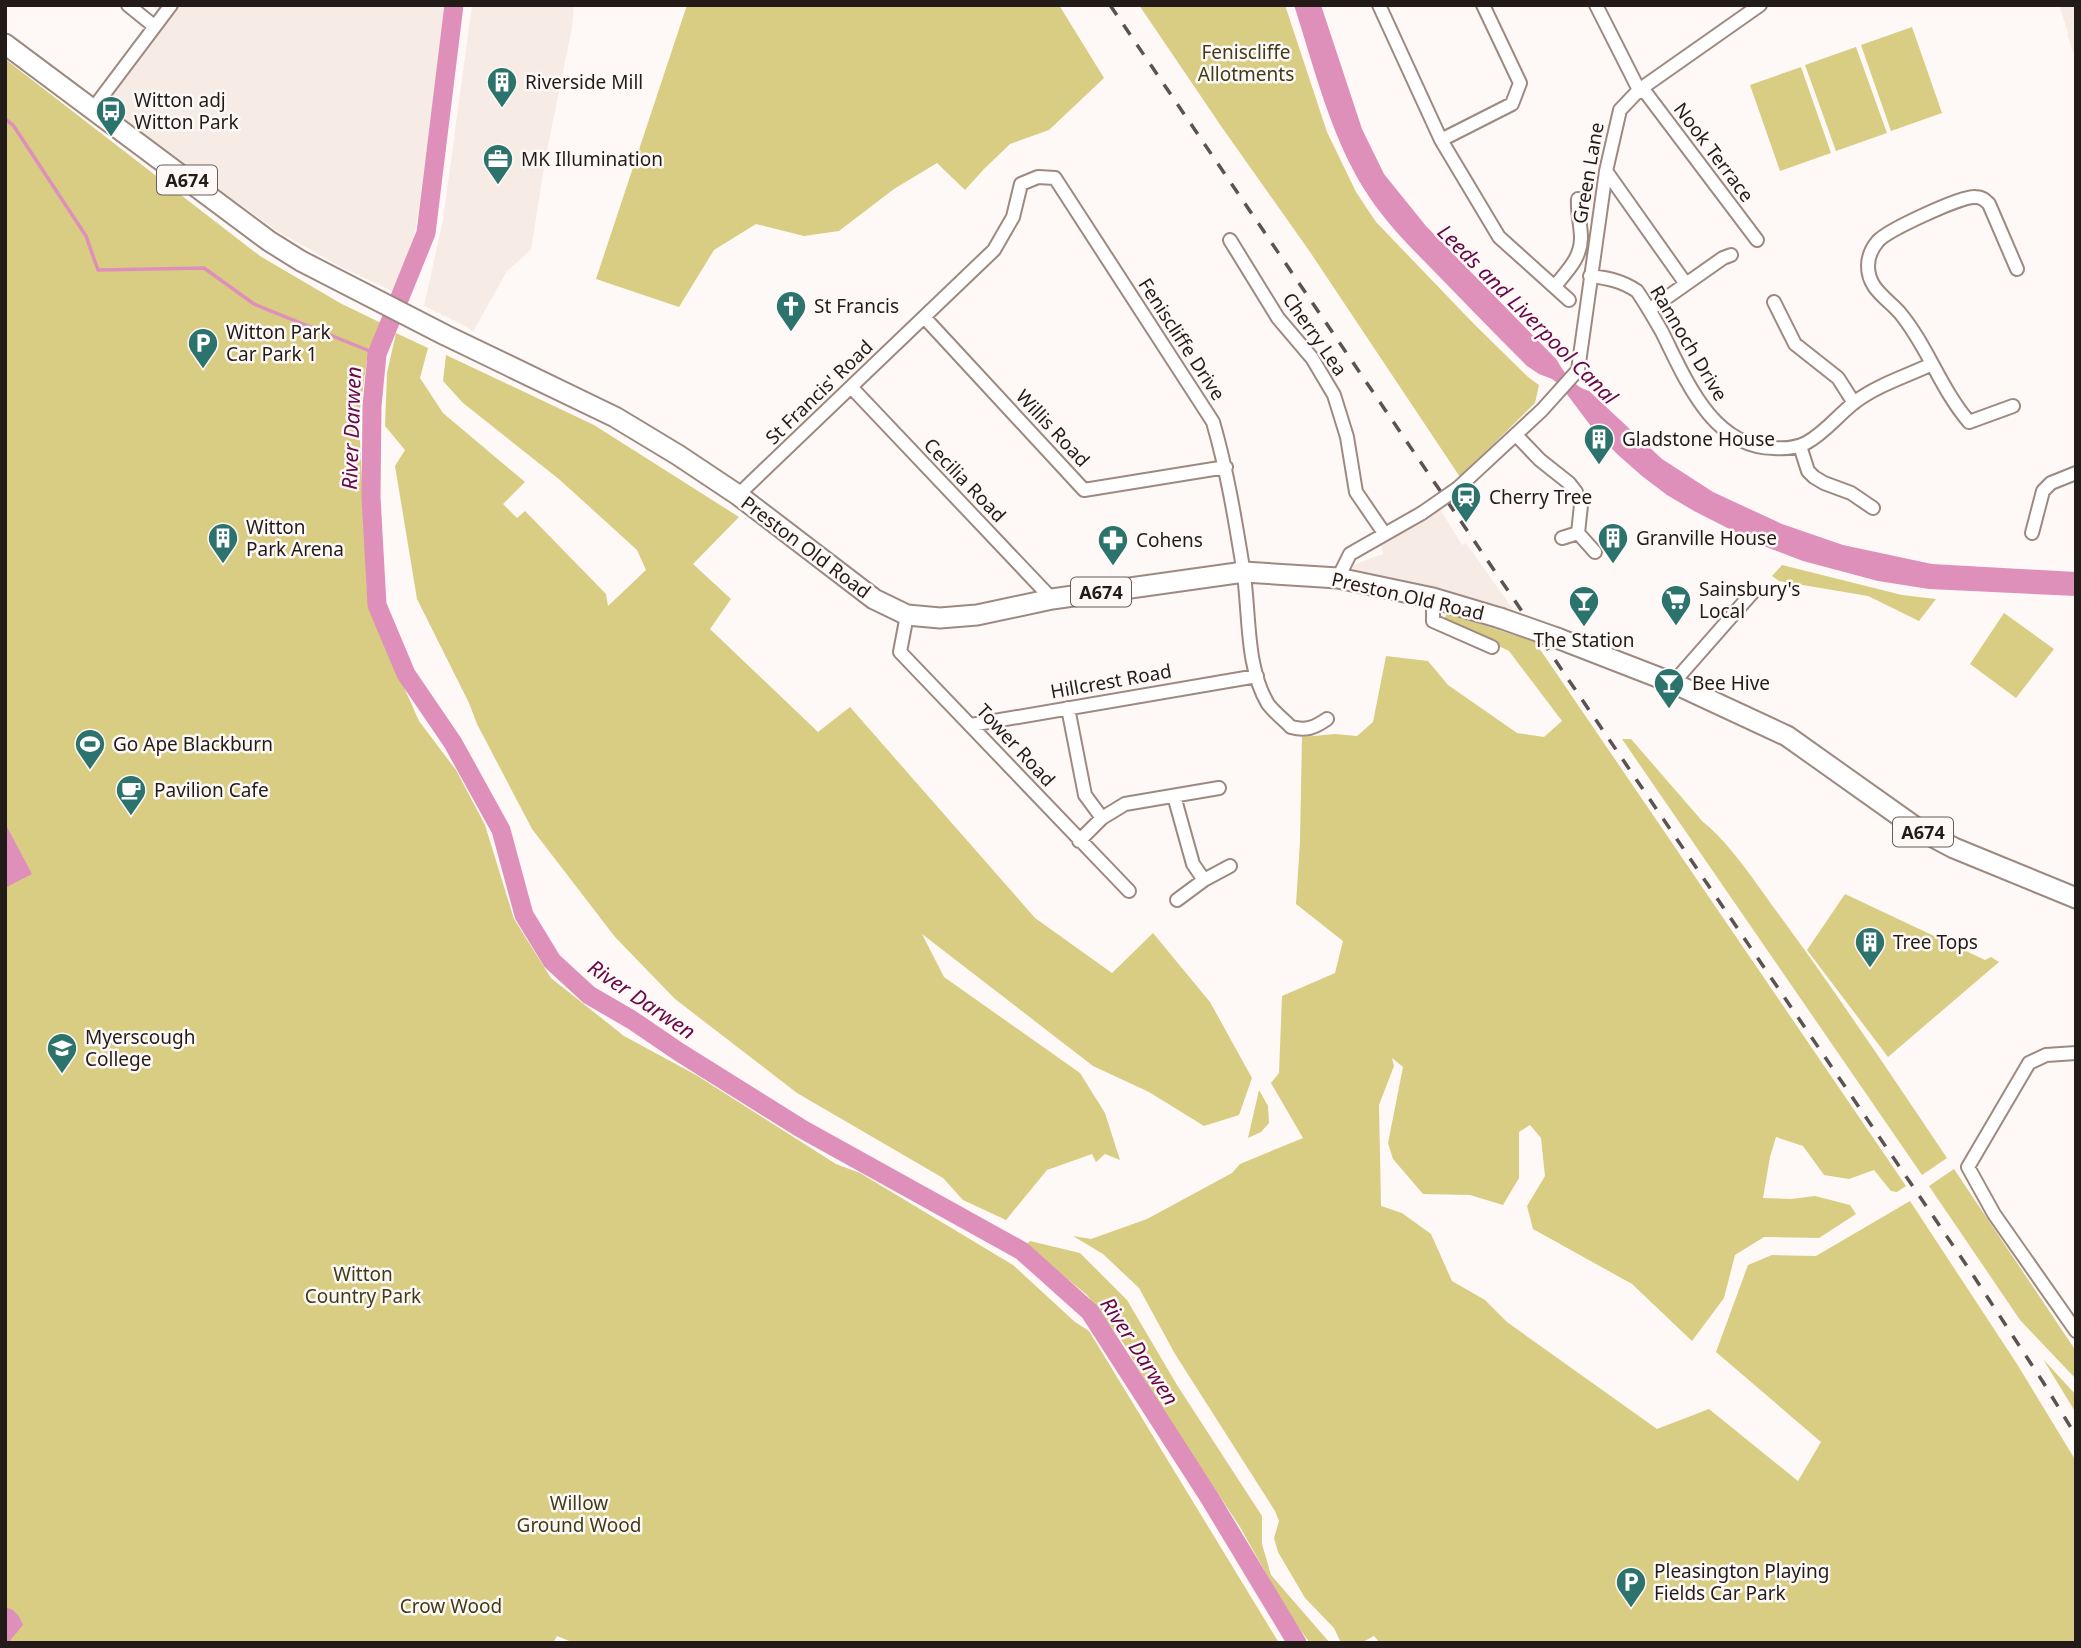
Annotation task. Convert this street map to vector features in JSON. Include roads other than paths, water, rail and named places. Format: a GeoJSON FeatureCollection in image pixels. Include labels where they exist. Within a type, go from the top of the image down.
{"type":"FeatureCollection","features":[{"type":"Feature","properties":{"kind":"main road","name":"Preston Old Road"},"geometry":{"type":"LineString","coordinates":[[5,44],[270,241],[301,261],[615,417],[738,495],[873,599],[907,615],[940,618],[978,614],[1052,599],[1244,572],[1338,578],[1433,598],[1557,638],[1673,683],[1787,736],[1918,829],[1954,848],[2076,898]]}},
{"type":"Feature","properties":{"kind":"street"},"geometry":{"type":"LineString","coordinates":[[128,5],[154,26]]}},
{"type":"Feature","properties":{"kind":"street"},"geometry":{"type":"LineString","coordinates":[[92,110],[171,5]]}},
{"type":"Feature","properties":{"kind":"street"},"geometry":{"type":"LineString","coordinates":[[1378,5],[1441,140],[1499,237],[1569,300]]}},
{"type":"Feature","properties":{"kind":"street"},"geometry":{"type":"LineString","coordinates":[[1441,140],[1511,104],[1520,83],[1483,5]]}},
{"type":"Feature","properties":{"kind":"street","name":"Nook Terrace"},"geometry":{"type":"LineString","coordinates":[[1596,5],[1639,90],[1646,93],[1757,240]]}},
{"type":"Feature","properties":{"kind":"street","name":"Green Lane"},"geometry":{"type":"LineString","coordinates":[[1516,435],[1548,405],[1578,370],[1606,171],[1620,110],[1639,90],[1755,7]]}},
{"type":"Feature","properties":{"kind":"street"},"geometry":{"type":"LineString","coordinates":[[1606,171],[1686,284]]}},
{"type":"Feature","properties":{"kind":"street","name":"Feniscliffe Drive"},"geometry":{"type":"LineString","coordinates":[[1021,184],[1038,177],[1055,178],[1213,422],[1226,467],[1244,572],[1248,628],[1257,676],[1269,705],[1291,727],[1303,730],[1315,727],[1327,719]]}},
{"type":"Feature","properties":{"kind":"street","name":"St Francis' Road"},"geometry":{"type":"LineString","coordinates":[[738,495],[994,250],[1013,217],[1021,184]]}},
{"type":"Feature","properties":{"kind":"street"},"geometry":{"type":"LineString","coordinates":[[2013,406],[1969,422],[1953,403],[1908,324],[1874,287],[1868,267],[1869,258],[1877,242],[1883,237],[1925,215],[1967,198],[1980,198],[1989,204],[2017,269]]}},
{"type":"Feature","properties":{"kind":"street"},"geometry":{"type":"LineString","coordinates":[[1555,286],[1576,260],[1581,239],[1578,199]]}},
{"type":"Feature","properties":{"kind":"street","name":"Cherry Lea"},"geometry":{"type":"LineString","coordinates":[[1230,240],[1278,318],[1312,358],[1334,396],[1347,438],[1356,492],[1384,533]]}},
{"type":"Feature","properties":{"kind":"street"},"geometry":{"type":"LineString","coordinates":[[1649,310],[1731,255]]}},
{"type":"Feature","properties":{"kind":"street","name":"Rannoch Drive"},"geometry":{"type":"LineString","coordinates":[[1591,276],[1613,279],[1637,291],[1694,394],[1716,423],[1750,445],[1787,449],[1800,446]]}},
{"type":"Feature","properties":{"kind":"street"},"geometry":{"type":"LineString","coordinates":[[1774,302],[1795,344],[1838,378],[1854,403]]}},
{"type":"Feature","properties":{"kind":"street","name":"Willis Road"},"geometry":{"type":"LineString","coordinates":[[924,317],[1084,490],[1226,467]]}},
{"type":"Feature","properties":{"kind":"street"},"geometry":{"type":"LineString","coordinates":[[1873,508],[1851,493],[1814,477],[1808,471],[1800,446],[1820,433],[1854,403],[1932,364]]}},
{"type":"Feature","properties":{"kind":"street","name":"Cecilia Road"},"geometry":{"type":"LineString","coordinates":[[852,388],[1052,599]]}},
{"type":"Feature","properties":{"kind":"street"},"geometry":{"type":"LineString","coordinates":[[1338,578],[1350,554],[1422,513],[1458,488],[1516,435],[1576,492],[1581,505],[1578,533],[1595,552]]}},
{"type":"Feature","properties":{"kind":"street"},"geometry":{"type":"LineString","coordinates":[[2032,533],[2043,491],[2051,482],[2076,473]]}},
{"type":"Feature","properties":{"kind":"street"},"geometry":{"type":"LineString","coordinates":[[1562,538],[1578,533]]}},
{"type":"Feature","properties":{"kind":"street"},"geometry":{"type":"LineString","coordinates":[[1673,683],[1753,592]]}},
{"type":"Feature","properties":{"kind":"street"},"geometry":{"type":"LineString","coordinates":[[1433,598],[1433,621],[1492,647]]}},
{"type":"Feature","properties":{"kind":"street","name":"Tower Road"},"geometry":{"type":"LineString","coordinates":[[907,615],[900,652],[1129,891]]}},
{"type":"Feature","properties":{"kind":"street","name":"Hillcrest Road"},"geometry":{"type":"LineString","coordinates":[[971,725],[1257,676]]}},
{"type":"Feature","properties":{"kind":"street"},"geometry":{"type":"LineString","coordinates":[[1068,708],[1085,795],[1102,818]]}},
{"type":"Feature","properties":{"kind":"street"},"geometry":{"type":"LineString","coordinates":[[1079,841],[1102,818],[1125,804],[1219,788]]}},
{"type":"Feature","properties":{"kind":"street"},"geometry":{"type":"LineString","coordinates":[[1174,796],[1193,864],[1204,880]]}},
{"type":"Feature","properties":{"kind":"street"},"geometry":{"type":"LineString","coordinates":[[1177,900],[1204,880],[1230,866]]}},
{"type":"Feature","properties":{"kind":"street"},"geometry":{"type":"LineString","coordinates":[[2076,1053],[2046,1055],[2029,1063],[1968,1167],[1994,1214],[2076,1331]]}},
{"type":"Feature","properties":{"kind":"waterway","name":"River Darwen"},"geometry":{"type":"LineString","coordinates":[[454,5],[426,233],[377,354],[372,406],[371,497],[377,605],[406,674],[453,743],[501,830],[524,915],[552,961],[589,995],[802,1129],[1022,1251],[1090,1312],[1209,1497],[1297,1643]]}},
{"type":"Feature","properties":{"kind":"waterway"},"geometry":{"type":"LineString","coordinates":[[5,119],[13,125],[86,236],[98,270],[204,268],[254,304],[377,354]]}},
{"type":"Feature","properties":{"kind":"railway"},"geometry":{"type":"LineString","coordinates":[[1110,5],[1969,1269],[2076,1436]]}},
{"type":"Feature","properties":{"kind":"place","name":"Riverside Mill"},"geometry":{"type":"Point","coordinates":[502,109]}},
{"type":"Feature","properties":{"kind":"place","name":"Witton adj Witton Park"},"geometry":{"type":"Point","coordinates":[111,138]}},
{"type":"Feature","properties":{"kind":"place","name":"MK Illumination"},"geometry":{"type":"Point","coordinates":[498,186]}},
{"type":"Feature","properties":{"kind":"place","name":"St Francis"},"geometry":{"type":"Point","coordinates":[791,333]}},
{"type":"Feature","properties":{"kind":"place","name":"Witton Park Car Park 1"},"geometry":{"type":"Point","coordinates":[203,370]}},
{"type":"Feature","properties":{"kind":"place","name":"Gladstone House"},"geometry":{"type":"Point","coordinates":[1599,466]}},
{"type":"Feature","properties":{"kind":"place","name":"Cherry Tree"},"geometry":{"type":"Point","coordinates":[1466,524]}},
{"type":"Feature","properties":{"kind":"place","name":"Witton Park Arena"},"geometry":{"type":"Point","coordinates":[223,565]}},
{"type":"Feature","properties":{"kind":"place","name":"Granville House"},"geometry":{"type":"Point","coordinates":[1613,565]}},
{"type":"Feature","properties":{"kind":"place","name":"Cohens"},"geometry":{"type":"Point","coordinates":[1113,567]}},
{"type":"Feature","properties":{"kind":"place","name":"Sainsbury's Local"},"geometry":{"type":"Point","coordinates":[1676,627]}},
{"type":"Feature","properties":{"kind":"place","name":"The Station"},"geometry":{"type":"Point","coordinates":[1584,628]}},
{"type":"Feature","properties":{"kind":"place","name":"Bee Hive"},"geometry":{"type":"Point","coordinates":[1669,710]}},
{"type":"Feature","properties":{"kind":"place","name":"Go Ape Blackburn"},"geometry":{"type":"Point","coordinates":[90,771]}},
{"type":"Feature","properties":{"kind":"place","name":"Pavilion Cafe"},"geometry":{"type":"Point","coordinates":[131,817]}},
{"type":"Feature","properties":{"kind":"place","name":"Tree Tops"},"geometry":{"type":"Point","coordinates":[1870,969]}},
{"type":"Feature","properties":{"kind":"place","name":"Myerscough College"},"geometry":{"type":"Point","coordinates":[62,1075]}},
{"type":"Feature","properties":{"kind":"place","name":"Pleasington Playing Fields Car Park"},"geometry":{"type":"Point","coordinates":[1631,1609]}},
{"type":"Feature","properties":{"kind":"park label","name":"Feniscliffe Allotments"},"geometry":{"type":"Point","coordinates":[1246,63]}},
{"type":"Feature","properties":{"kind":"park label","name":"Witton Country Park"},"geometry":{"type":"Point","coordinates":[363,1285]}},
{"type":"Feature","properties":{"kind":"park label","name":"Willow Ground Wood"},"geometry":{"type":"Point","coordinates":[579,1514]}},
{"type":"Feature","properties":{"kind":"park label","name":"Crow Wood"},"geometry":{"type":"Point","coordinates":[451,1606]}},
{"type":"Feature","properties":{"kind":"water label","name":"Leeds and Liverpool Canal"},"geometry":{"type":"Point","coordinates":[1528,314]}}]}
